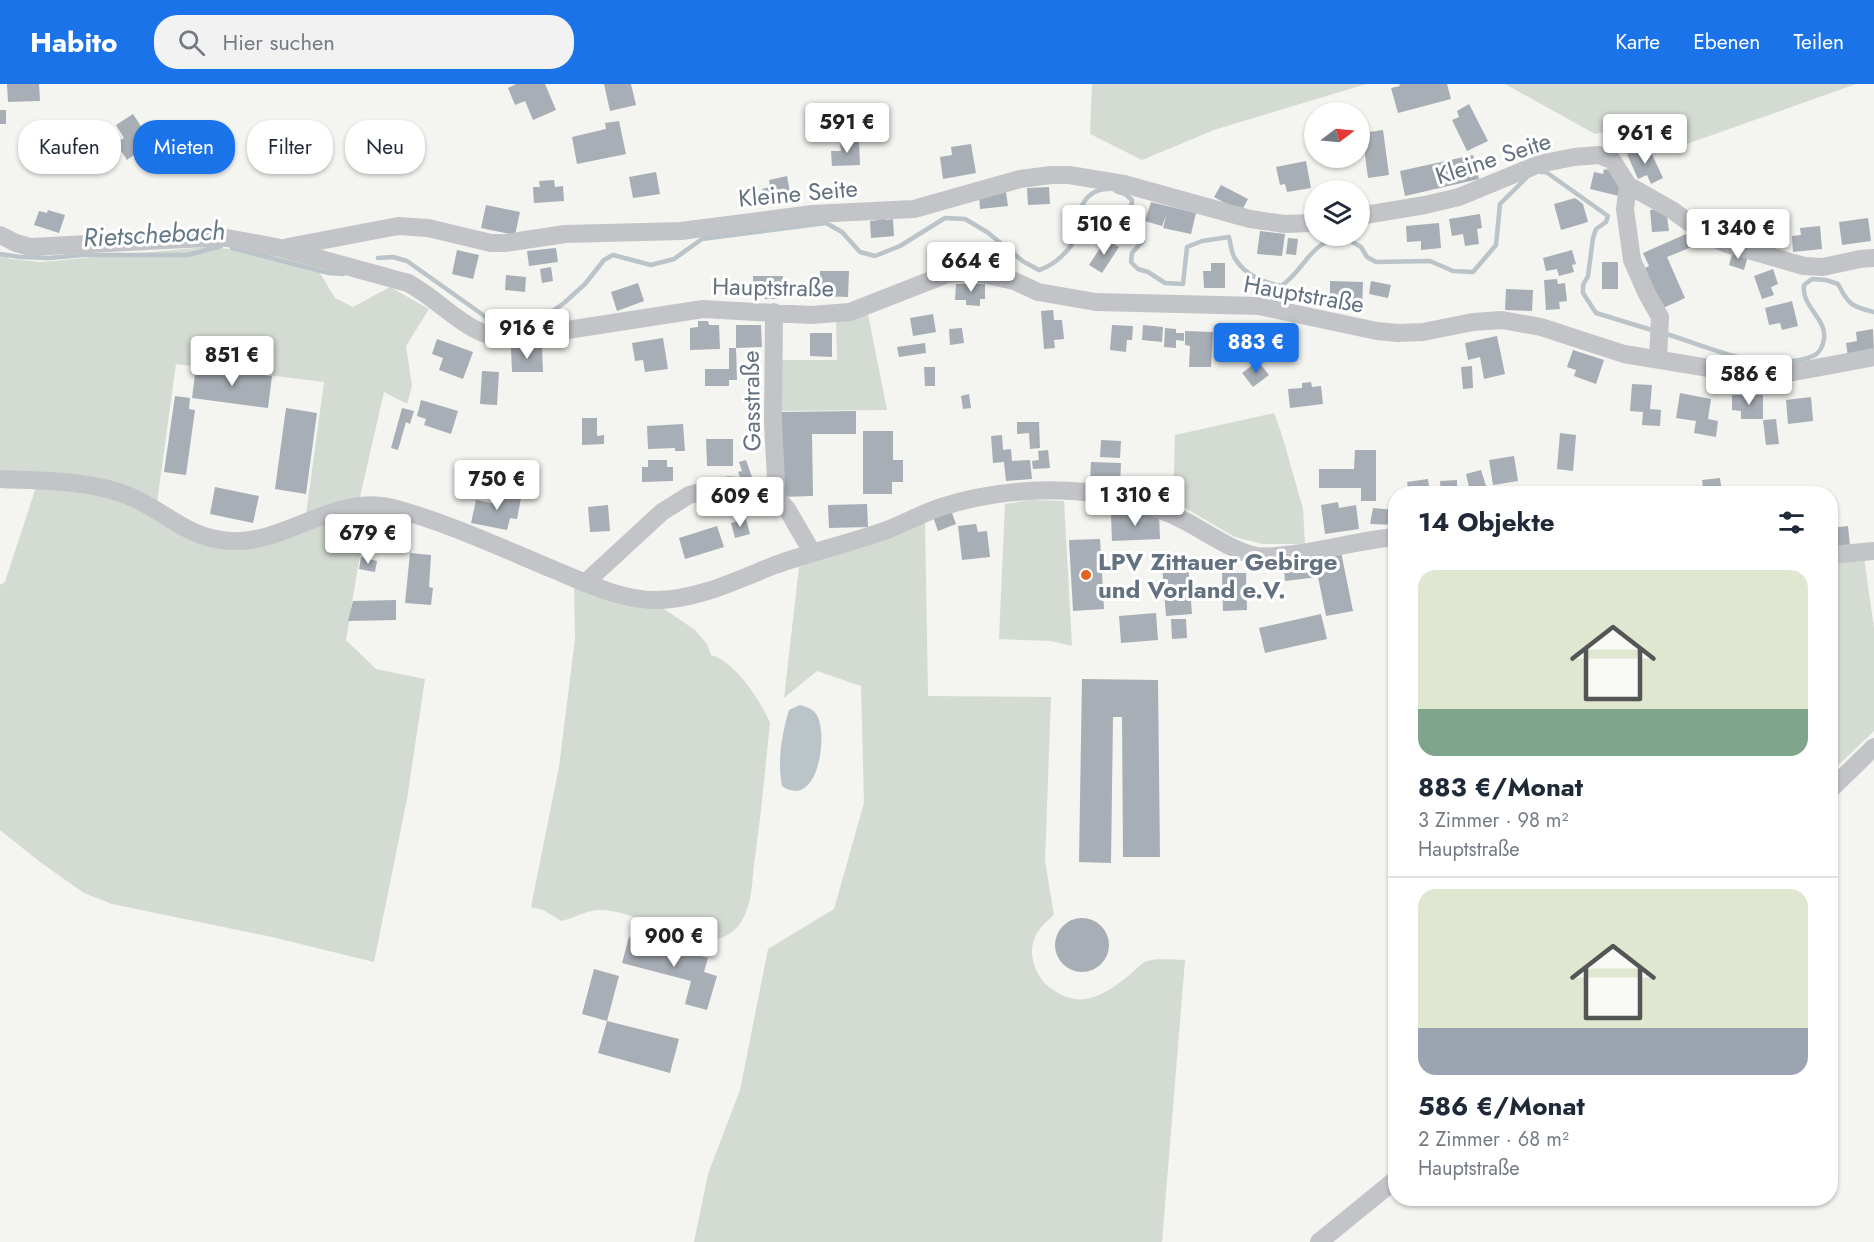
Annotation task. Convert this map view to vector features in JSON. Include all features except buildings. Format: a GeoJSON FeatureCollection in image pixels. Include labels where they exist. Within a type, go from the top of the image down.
{"type":"FeatureCollection","features":[{"type":"Feature","properties":{"kind":"street","name":"Kleine Seite"},"geometry":{"type":"LineString","coordinates":[[1370,214],[1459,197],[1539,164],[1599,155],[1612,160],[1628,185],[1672,210],[1705,234],[1727,244],[1804,266],[1823,267],[1874,258]]}},
{"type":"Feature","properties":{"kind":"street","name":"Kleine Seite"},"geometry":{"type":"LineString","coordinates":[[281,248],[398,226],[428,228],[491,243],[505,243],[565,234],[681,231],[812,214],[914,209],[1020,179],[1051,175],[1124,184],[1250,219],[1284,224],[1304,223]]}},
{"type":"Feature","properties":{"kind":"street"},"geometry":{"type":"LineString","coordinates":[[1628,185],[1624,209],[1632,260],[1660,317],[1658,352]]}},
{"type":"Feature","properties":{"kind":"street","name":"Hauptstraße"},"geometry":{"type":"LineString","coordinates":[[0,235],[30,247],[227,238],[281,248],[408,283],[426,292],[469,326],[494,339],[509,339],[703,309],[811,315],[850,312],[947,274],[963,272],[1014,282],[1038,292],[1096,302],[1259,306],[1377,331],[1398,333],[1422,332],[1473,322],[1502,320],[1541,327],[1624,354],[1658,352],[1727,371],[1758,374],[1794,372],[1874,357]]}},
{"type":"Feature","properties":{"kind":"street","name":"Gasstraße"},"geometry":{"type":"LineString","coordinates":[[774,312],[773,423],[777,498]]}},
{"type":"Feature","properties":{"kind":"street"},"geometry":{"type":"LineString","coordinates":[[0,479],[79,484],[111,490],[136,500],[196,534],[229,541],[266,538],[338,511],[366,504],[381,505],[461,531],[585,583],[634,598],[656,600],[701,593],[812,552],[885,531],[937,508],[962,501],[1026,492],[1095,494],[1146,504],[1256,556],[1270,557],[1312,552],[1388,538]]}},
{"type":"Feature","properties":{"kind":"street"},"geometry":{"type":"LineString","coordinates":[[585,583],[662,512],[688,495],[729,485],[760,489],[777,498],[787,509],[812,552]]}},
{"type":"Feature","properties":{"kind":"street"},"geometry":{"type":"LineString","coordinates":[[1838,554],[1874,551]]}},
{"type":"Feature","properties":{"kind":"street"},"geometry":{"type":"LineString","coordinates":[[1838,782],[1874,747]]}},
{"type":"Feature","properties":{"kind":"street"},"geometry":{"type":"LineString","coordinates":[[1319,1242],[1388,1186]]}},
{"type":"Feature","properties":{"kind":"shaded area"},"geometry":{"type":"Polygon","coordinates":[[[1092,84],[1366,84],[1214,130],[1142,160],[1090,134],[1092,84]]]}},
{"type":"Feature","properties":{"kind":"shaded area"},"geometry":{"type":"Polygon","coordinates":[[[1505,84],[1856,84],[1684,145],[1653,122],[1595,134],[1505,84]]]}},
{"type":"Feature","properties":{"kind":"shaded area"},"geometry":{"type":"Polygon","coordinates":[[[206,247],[256,251],[315,265],[335,298],[353,307],[390,287],[429,309],[406,346],[412,386],[407,404],[384,392],[359,501],[305,522],[324,382],[176,364],[156,510],[123,489],[0,475],[0,252],[10,259],[41,262],[206,247]]]}},
{"type":"Feature","properties":{"kind":"shaded area"},"geometry":{"type":"Polygon","coordinates":[[[868,314],[887,410],[775,411],[776,360],[837,360],[836,320],[868,314]]]}},
{"type":"Feature","properties":{"kind":"shaded area"},"geometry":{"type":"Polygon","coordinates":[[[1274,413],[1303,509],[1305,544],[1262,544],[1235,537],[1173,501],[1175,435],[1274,413]]]}},
{"type":"Feature","properties":{"kind":"shaded area"},"geometry":{"type":"Polygon","coordinates":[[[37,484],[110,491],[233,547],[367,511],[346,640],[376,669],[425,679],[407,799],[374,962],[272,937],[112,904],[84,893],[0,830],[0,585],[5,582],[37,484]]]}},
{"type":"Feature","properties":{"kind":"shaded area"},"geometry":{"type":"Polygon","coordinates":[[[1030,500],[1064,501],[1072,646],[1051,641],[999,639],[1005,504],[1030,500]]]}},
{"type":"Feature","properties":{"kind":"shaded area"},"geometry":{"type":"Polygon","coordinates":[[[925,522],[928,696],[1051,697],[1045,861],[1054,915],[1041,927],[1034,941],[1032,953],[1036,970],[1050,988],[1066,997],[1086,999],[1106,992],[1146,962],[1162,959],[1185,960],[1162,1242],[694,1242],[708,1174],[740,1090],[768,949],[834,909],[864,803],[861,686],[817,671],[784,698],[799,567],[925,522]]]}},
{"type":"Feature","properties":{"kind":"shaded area"},"geometry":{"type":"Polygon","coordinates":[[[1864,557],[1874,629],[1874,731],[1838,765],[1838,559],[1864,557]]]}},
{"type":"Feature","properties":{"kind":"shaded area"},"geometry":{"type":"Polygon","coordinates":[[[574,584],[657,604],[695,630],[707,644],[711,655],[738,673],[760,704],[770,723],[749,901],[741,922],[726,936],[707,941],[693,940],[634,917],[610,911],[597,910],[562,921],[543,910],[531,907],[559,767],[575,639],[574,584]]]}},
{"type":"Feature","properties":{"kind":"shaded area"},"geometry":{"type":"Polygon","coordinates":[[[800,705],[811,709],[816,714],[820,723],[821,751],[812,779],[805,788],[795,791],[782,786],[780,757],[789,710],[800,705]]]}},
{"type":"Feature","properties":{"kind":"waterway","name":"Rietschebach"},"geometry":{"type":"LineString","coordinates":[[1541,172],[1546,172],[1608,216],[1606,222],[1596,229],[1588,276],[1583,285],[1583,293],[1596,313],[1655,331]]}},
{"type":"Feature","properties":{"kind":"waterway","name":"Rietschebach"},"geometry":{"type":"LineString","coordinates":[[1359,246],[1367,257],[1376,262],[1430,261],[1453,271],[1473,272],[1496,245],[1500,204],[1527,177]]}},
{"type":"Feature","properties":{"kind":"waterway","name":"Rietschebach"},"geometry":{"type":"LineString","coordinates":[[378,258],[393,257],[407,261],[493,322],[515,323],[541,319],[564,303],[585,284],[604,260],[613,255],[651,265],[674,259],[702,239],[826,223],[842,232],[860,252],[875,256],[900,246],[945,218],[965,219],[987,232],[1024,262],[1039,270],[1056,261],[1076,238],[1080,229],[1080,210],[1087,198],[1098,190],[1108,189]]}},
{"type":"Feature","properties":{"kind":"waterway","name":"Rietschebach"},"geometry":{"type":"LineString","coordinates":[[1116,191],[1132,200],[1130,219],[1143,241],[1132,253],[1131,262],[1138,269],[1148,272],[1165,283],[1183,284],[1187,247],[1202,241],[1229,237],[1234,258],[1245,270],[1268,283],[1281,286],[1320,246]]}},
{"type":"Feature","properties":{"kind":"waterway","name":"Rietschebach"},"geometry":{"type":"LineString","coordinates":[[0,254],[49,258],[83,255],[188,255],[221,246]]}},
{"type":"Feature","properties":{"kind":"waterway","name":"Rietschebach"},"geometry":{"type":"LineString","coordinates":[[232,248],[329,273],[343,274]]}},
{"type":"Feature","properties":{"kind":"waterway","name":"Rietschebach"},"geometry":{"type":"LineString","coordinates":[[1663,333],[1742,358],[1769,362],[1789,361],[1815,355],[1824,341],[1822,325],[1804,293],[1804,285],[1812,279],[1838,284],[1852,304],[1874,312]]}},
{"type":"Feature","properties":{"kind":"place","name":"LPV Zittauer Gebirge und Vorland e.V."},"geometry":{"type":"Point","coordinates":[1086,575]}}]}
